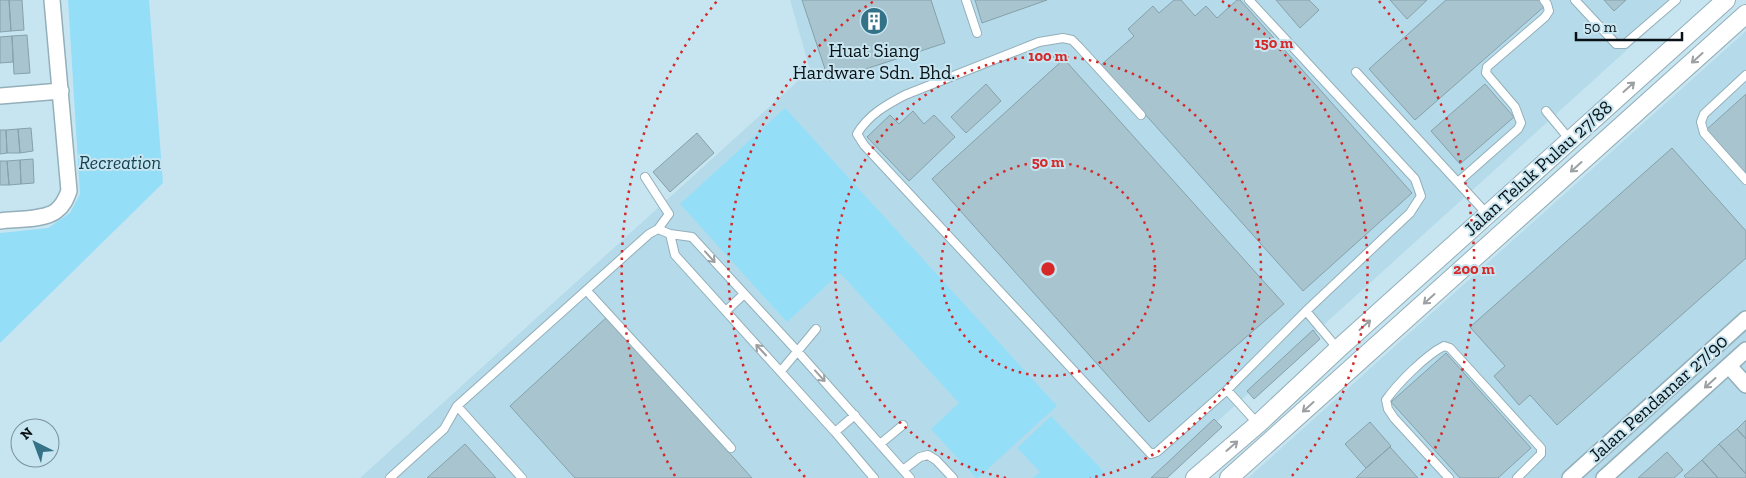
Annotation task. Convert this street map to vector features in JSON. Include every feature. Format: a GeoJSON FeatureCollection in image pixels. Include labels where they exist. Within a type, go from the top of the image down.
{"type":"FeatureCollection","features":[{"type":"Feature","properties":{"kind":"street"},"geometry":{"type":"LineString","coordinates":[[0,221],[47,216],[64,203],[69,191],[52,0]]}},
{"type":"Feature","properties":{"kind":"street","name":"Jalan Teluk Pulau 27/88"},"geometry":{"type":"LineString","coordinates":[[1195,478],[1258,424],[1487,214],[1726,0]]}},
{"type":"Feature","properties":{"kind":"street","name":"Jalan Teluk Pulau 27/88"},"geometry":{"type":"LineString","coordinates":[[1229,478],[1746,14]]}},
{"type":"Feature","properties":{"kind":"street"},"geometry":{"type":"LineString","coordinates":[[0,96],[61,91]]}},
{"type":"Feature","properties":{"kind":"street","name":"Jalan Pendamar 27/90"},"geometry":{"type":"LineString","coordinates":[[1570,478],[1746,319]]}},
{"type":"Feature","properties":{"kind":"street","name":"Jalan Pendamar 27/90"},"geometry":{"type":"LineString","coordinates":[[1604,478],[1746,350]]}},
{"type":"Feature","properties":{"kind":"street"},"geometry":{"type":"LineString","coordinates":[[1729,366],[1746,385]]}},
{"type":"Feature","properties":{"kind":"lane"},"geometry":{"type":"LineString","coordinates":[[966,0],[977,33]]}},
{"type":"Feature","properties":{"kind":"lane"},"geometry":{"type":"LineString","coordinates":[[1140,115],[1072,40],[1063,38],[1039,42],[970,71],[905,95],[885,105],[869,118],[857,134],[871,152],[1151,454],[1157,452],[1227,390],[1306,311],[1410,213],[1421,196],[1415,179],[1249,0]]}},
{"type":"Feature","properties":{"kind":"lane"},"geometry":{"type":"LineString","coordinates":[[1458,182],[1518,129],[1520,123],[1515,107],[1486,73],[1487,67],[1545,17],[1549,11],[1544,0]]}},
{"type":"Feature","properties":{"kind":"lane"},"geometry":{"type":"LineString","coordinates":[[1575,0],[1616,44],[1625,44],[1676,0]]}},
{"type":"Feature","properties":{"kind":"lane"},"geometry":{"type":"LineString","coordinates":[[1356,72],[1487,214]]}},
{"type":"Feature","properties":{"kind":"lane"},"geometry":{"type":"LineString","coordinates":[[1746,75],[1704,114],[1701,122],[1704,133],[1746,180]]}},
{"type":"Feature","properties":{"kind":"lane"},"geometry":{"type":"LineString","coordinates":[[1546,112],[1570,140]]}},
{"type":"Feature","properties":{"kind":"lane"},"geometry":{"type":"LineString","coordinates":[[390,478],[444,430],[457,406],[649,234],[658,229],[669,214],[645,176]]}},
{"type":"Feature","properties":{"kind":"lane"},"geometry":{"type":"LineString","coordinates":[[658,229],[670,234],[692,237],[910,478]]}},
{"type":"Feature","properties":{"kind":"lane"},"geometry":{"type":"LineString","coordinates":[[670,234],[675,255],[836,432],[874,478]]}},
{"type":"Feature","properties":{"kind":"lane"},"geometry":{"type":"LineString","coordinates":[[587,291],[731,448]]}},
{"type":"Feature","properties":{"kind":"lane"},"geometry":{"type":"LineString","coordinates":[[726,311],[744,294]]}},
{"type":"Feature","properties":{"kind":"lane"},"geometry":{"type":"LineString","coordinates":[[1306,311],[1338,349]]}},
{"type":"Feature","properties":{"kind":"lane"},"geometry":{"type":"LineString","coordinates":[[781,371],[816,329]]}},
{"type":"Feature","properties":{"kind":"lane"},"geometry":{"type":"LineString","coordinates":[[1449,478],[1394,418],[1388,409],[1386,400],[1395,387],[1429,356],[1444,346],[1450,348],[1541,448],[1542,454],[1517,478]]}},
{"type":"Feature","properties":{"kind":"lane"},"geometry":{"type":"LineString","coordinates":[[1227,390],[1258,424]]}},
{"type":"Feature","properties":{"kind":"lane"},"geometry":{"type":"LineString","coordinates":[[457,406],[522,478]]}},
{"type":"Feature","properties":{"kind":"lane"},"geometry":{"type":"LineString","coordinates":[[836,432],[855,415]]}},
{"type":"Feature","properties":{"kind":"lane"},"geometry":{"type":"LineString","coordinates":[[880,444],[903,425]]}},
{"type":"Feature","properties":{"kind":"lane"},"geometry":{"type":"LineString","coordinates":[[904,470],[920,457],[928,455],[936,460],[953,478]]}},
{"type":"Feature","properties":{"kind":"shaded area"},"geometry":{"type":"Polygon","coordinates":[[[790,0],[1682,0],[1155,478],[360,478],[810,70],[790,0]]]}},
{"type":"Feature","properties":{"kind":"shaded area"},"geometry":{"type":"Polygon","coordinates":[[[1746,31],[1746,478],[1248,478],[1746,31]]]}},
{"type":"Feature","properties":{"kind":"green space","name":"Recreation"},"geometry":{"type":"Polygon","coordinates":[[[68,0],[149,0],[163,183],[0,343],[0,233],[48,228],[70,213],[80,194],[68,0]]]}},
{"type":"Feature","properties":{"kind":"green space"},"geometry":{"type":"Polygon","coordinates":[[[785,108],[1057,406],[978,478],[931,429],[959,403],[840,273],[787,322],[680,204],[785,108]]]}},
{"type":"Feature","properties":{"kind":"green space"},"geometry":{"type":"Polygon","coordinates":[[[1051,416],[1105,473],[1099,478],[1033,478],[1040,472],[1017,448],[1051,416]]]}},
{"type":"Feature","properties":{"kind":"building"},"geometry":{"type":"Polygon","coordinates":[[[0,0],[9,0],[11,31],[0,32],[0,0]]]}},
{"type":"Feature","properties":{"kind":"building"},"geometry":{"type":"Polygon","coordinates":[[[9,0],[22,0],[24,30],[11,31],[9,0]]]}},
{"type":"Feature","properties":{"kind":"building","name":"Huat Siang Hardware Sdn. Bhd."},"geometry":{"type":"Polygon","coordinates":[[[802,0],[931,0],[945,43],[829,81],[802,0]]]}},
{"type":"Feature","properties":{"kind":"building"},"geometry":{"type":"Polygon","coordinates":[[[975,0],[1047,0],[982,23],[975,0]]]}},
{"type":"Feature","properties":{"kind":"building"},"geometry":{"type":"Polygon","coordinates":[[[1174,0],[1181,0],[1195,16],[1206,6],[1217,18],[1237,0],[1240,0],[1412,193],[1303,291],[1101,65],[1134,36],[1128,29],[1153,6],[1159,13],[1174,0]]]}},
{"type":"Feature","properties":{"kind":"building"},"geometry":{"type":"Polygon","coordinates":[[[1276,0],[1309,0],[1319,10],[1300,28],[1276,0]]]}},
{"type":"Feature","properties":{"kind":"building"},"geometry":{"type":"Polygon","coordinates":[[[1390,0],[1427,0],[1407,19],[1390,0]]]}},
{"type":"Feature","properties":{"kind":"building"},"geometry":{"type":"Polygon","coordinates":[[[1446,0],[1542,0],[1546,5],[1415,120],[1369,69],[1446,0]]]}},
{"type":"Feature","properties":{"kind":"building"},"geometry":{"type":"Polygon","coordinates":[[[1604,0],[1626,0],[1614,11],[1604,0]]]}},
{"type":"Feature","properties":{"kind":"building"},"geometry":{"type":"Polygon","coordinates":[[[27,35],[30,73],[14,74],[12,36],[27,35]]]}},
{"type":"Feature","properties":{"kind":"building"},"geometry":{"type":"Polygon","coordinates":[[[12,36],[13,62],[0,63],[0,37],[12,36]]]}},
{"type":"Feature","properties":{"kind":"building"},"geometry":{"type":"Polygon","coordinates":[[[1064,59],[1284,304],[1149,422],[932,179],[1064,59]]]}},
{"type":"Feature","properties":{"kind":"building"},"geometry":{"type":"Polygon","coordinates":[[[986,84],[1001,101],[966,133],[951,117],[986,84]]]}},
{"type":"Feature","properties":{"kind":"building"},"geometry":{"type":"Polygon","coordinates":[[[1485,84],[1514,117],[1460,164],[1431,131],[1485,84]]]}},
{"type":"Feature","properties":{"kind":"building"},"geometry":{"type":"Polygon","coordinates":[[[1746,94],[1746,174],[1706,130],[1746,94]]]}},
{"type":"Feature","properties":{"kind":"building"},"geometry":{"type":"Polygon","coordinates":[[[913,111],[924,124],[934,115],[955,137],[909,181],[867,137],[890,115],[899,124],[913,111]]]}},
{"type":"Feature","properties":{"kind":"building"},"geometry":{"type":"Polygon","coordinates":[[[31,128],[33,151],[20,153],[18,129],[31,128]]]}},
{"type":"Feature","properties":{"kind":"building"},"geometry":{"type":"Polygon","coordinates":[[[18,129],[20,153],[7,153],[6,130],[18,129]]]}},
{"type":"Feature","properties":{"kind":"building"},"geometry":{"type":"Polygon","coordinates":[[[0,130],[6,130],[7,153],[0,154],[0,130]]]}},
{"type":"Feature","properties":{"kind":"building"},"geometry":{"type":"Polygon","coordinates":[[[697,133],[714,153],[670,192],[653,172],[697,133]]]}},
{"type":"Feature","properties":{"kind":"building"},"geometry":{"type":"Polygon","coordinates":[[[1672,148],[1746,231],[1746,258],[1557,425],[1530,395],[1519,405],[1494,376],[1505,366],[1470,327],[1672,148]]]}},
{"type":"Feature","properties":{"kind":"building"},"geometry":{"type":"Polygon","coordinates":[[[33,159],[34,183],[21,184],[20,160],[33,159]]]}},
{"type":"Feature","properties":{"kind":"building"},"geometry":{"type":"Polygon","coordinates":[[[20,160],[21,184],[9,185],[7,161],[20,160]]]}},
{"type":"Feature","properties":{"kind":"building"},"geometry":{"type":"Polygon","coordinates":[[[0,161],[7,161],[9,185],[0,185],[0,161]]]}},
{"type":"Feature","properties":{"kind":"building"},"geometry":{"type":"Polygon","coordinates":[[[607,317],[752,478],[575,478],[510,406],[607,317]]]}},
{"type":"Feature","properties":{"kind":"building"},"geometry":{"type":"Polygon","coordinates":[[[1313,330],[1320,339],[1254,399],[1247,391],[1313,330]]]}},
{"type":"Feature","properties":{"kind":"building"},"geometry":{"type":"Polygon","coordinates":[[[1446,353],[1531,448],[1498,478],[1460,478],[1391,402],[1446,353]]]}},
{"type":"Feature","properties":{"kind":"building"},"geometry":{"type":"Polygon","coordinates":[[[1214,419],[1222,427],[1167,478],[1151,478],[1214,419]]]}},
{"type":"Feature","properties":{"kind":"building"},"geometry":{"type":"Polygon","coordinates":[[[1746,420],[1746,439],[1737,429],[1746,420]]]}},
{"type":"Feature","properties":{"kind":"building"},"geometry":{"type":"Polygon","coordinates":[[[1370,422],[1391,446],[1366,468],[1345,444],[1370,422]]]}},
{"type":"Feature","properties":{"kind":"building"},"geometry":{"type":"Polygon","coordinates":[[[1737,429],[1746,439],[1746,474],[1719,444],[1737,429]]]}},
{"type":"Feature","properties":{"kind":"building"},"geometry":{"type":"Polygon","coordinates":[[[465,444],[496,478],[427,478],[465,444]]]}},
{"type":"Feature","properties":{"kind":"building"},"geometry":{"type":"Polygon","coordinates":[[[1719,444],[1746,474],[1746,478],[1718,478],[1702,460],[1719,444]]]}},
{"type":"Feature","properties":{"kind":"building"},"geometry":{"type":"Polygon","coordinates":[[[1390,447],[1418,478],[1356,478],[1366,468],[1390,447]]]}},
{"type":"Feature","properties":{"kind":"building"},"geometry":{"type":"Polygon","coordinates":[[[1667,452],[1683,470],[1674,478],[1638,478],[1667,452]]]}},
{"type":"Feature","properties":{"kind":"building"},"geometry":{"type":"Polygon","coordinates":[[[1702,460],[1718,478],[1686,478],[1684,476],[1702,460]]]}},
{"type":"Feature","properties":{"kind":"place","name":"Huat Siang Hardware Sdn. Bhd."},"geometry":{"type":"Point","coordinates":[874,21]}}]}
